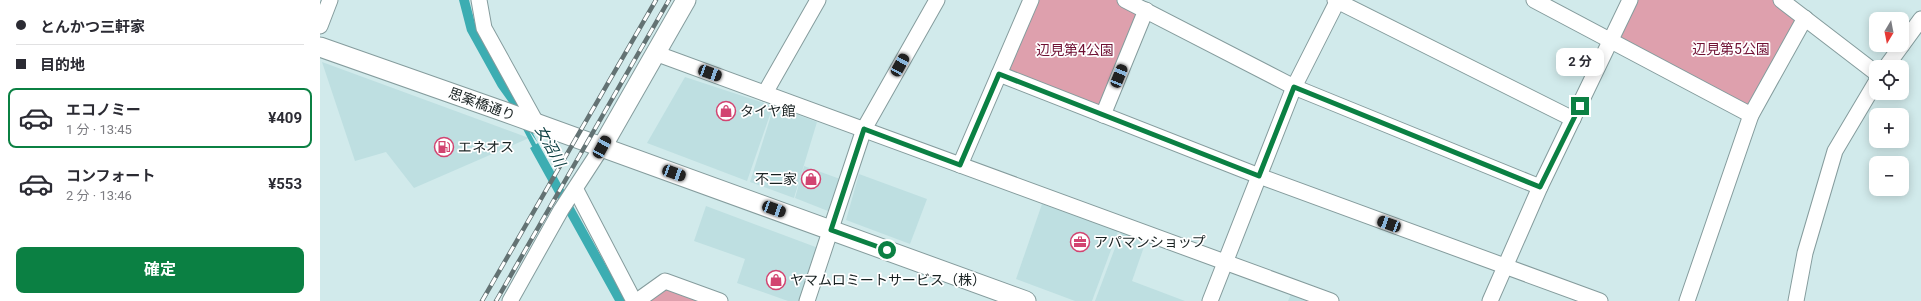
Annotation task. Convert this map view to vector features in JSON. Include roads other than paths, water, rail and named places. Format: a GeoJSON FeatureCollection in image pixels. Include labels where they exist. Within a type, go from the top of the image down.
{"type":"FeatureCollection","features":[{"type":"Feature","properties":{"kind":"street"},"geometry":{"type":"LineString","coordinates":[[320,26],[330,0]]}},
{"type":"Feature","properties":{"kind":"street"},"geometry":{"type":"LineString","coordinates":[[479,0],[484,28],[533,122]]}},
{"type":"Feature","properties":{"kind":"street"},"geometry":{"type":"LineString","coordinates":[[510,301],[561,210],[573,194],[602,147],[686,0]]}},
{"type":"Feature","properties":{"kind":"street"},"geometry":{"type":"LineString","coordinates":[[765,93],[818,0]]}},
{"type":"Feature","properties":{"kind":"street"},"geometry":{"type":"LineString","coordinates":[[807,301],[864,129],[937,0]]}},
{"type":"Feature","properties":{"kind":"street"},"geometry":{"type":"LineString","coordinates":[[960,165],[1032,0]]}},
{"type":"Feature","properties":{"kind":"street"},"geometry":{"type":"LineString","coordinates":[[1125,0],[1294,87],[1540,187]]}},
{"type":"Feature","properties":{"kind":"street"},"geometry":{"type":"LineString","coordinates":[[1210,301],[1224,262],[1294,87],[1337,0],[1573,119]]}},
{"type":"Feature","properties":{"kind":"street"},"geometry":{"type":"LineString","coordinates":[[1534,0],[1751,115]]}},
{"type":"Feature","properties":{"kind":"street"},"geometry":{"type":"LineString","coordinates":[[1490,301],[1504,266],[1540,187],[1630,0]]}},
{"type":"Feature","properties":{"kind":"street"},"geometry":{"type":"LineString","coordinates":[[1781,0],[1869,68]]}},
{"type":"Feature","properties":{"kind":"street"},"geometry":{"type":"LineString","coordinates":[[1103,115],[1146,10]]}},
{"type":"Feature","properties":{"kind":"street"},"geometry":{"type":"LineString","coordinates":[[1687,301],[1751,115],[1805,18]]}},
{"type":"Feature","properties":{"kind":"street"},"geometry":{"type":"LineString","coordinates":[[1909,35],[1921,18]]}},
{"type":"Feature","properties":{"kind":"street","name":"思案橋通り"},"geometry":{"type":"LineString","coordinates":[[320,47],[533,122],[1026,301]]}},
{"type":"Feature","properties":{"kind":"street"},"geometry":{"type":"LineString","coordinates":[[655,53],[1331,301]]}},
{"type":"Feature","properties":{"kind":"street"},"geometry":{"type":"LineString","coordinates":[[999,74],[1259,176],[1600,301]]}},
{"type":"Feature","properties":{"kind":"street"},"geometry":{"type":"LineString","coordinates":[[1796,301],[1805,253],[1836,151],[1869,94]]}},
{"type":"Feature","properties":{"kind":"street"},"geometry":{"type":"LineString","coordinates":[[573,194],[636,301],[665,281],[720,301]]}},
{"type":"Feature","properties":{"kind":"water"},"geometry":{"type":"Polygon","coordinates":[[[459,0],[469,0],[476,27],[538,143],[498,87],[467,31],[459,0]]]}},
{"type":"Feature","properties":{"kind":"water"},"geometry":{"type":"Polygon","coordinates":[[[538,143],[626,301],[615,301],[530,148],[538,143]]]}},
{"type":"Feature","properties":{"kind":"waterway","name":"女沼川"},"geometry":{"type":"LineString","coordinates":[[524,126],[537,151]]}},
{"type":"Feature","properties":{"kind":"railway"},"geometry":{"type":"LineString","coordinates":[[482,301],[656,0]]}},
{"type":"Feature","properties":{"kind":"railway"},"geometry":{"type":"LineString","coordinates":[[496,301],[669,0]]}},
{"type":"Feature","properties":{"kind":"place","name":"タイヤ館"},"geometry":{"type":"Point","coordinates":[726,111]}},
{"type":"Feature","properties":{"kind":"place","name":"エネオス"},"geometry":{"type":"Point","coordinates":[444,147]}},
{"type":"Feature","properties":{"kind":"place","name":"不二家"},"geometry":{"type":"Point","coordinates":[811,179]}},
{"type":"Feature","properties":{"kind":"place","name":"アパマンショップ"},"geometry":{"type":"Point","coordinates":[1080,242]}},
{"type":"Feature","properties":{"kind":"place","name":"ヤマムロミートサービス（株）"},"geometry":{"type":"Point","coordinates":[776,280]}},
{"type":"Feature","properties":{"kind":"park label","name":"辺見第5公園"},"geometry":{"type":"Point","coordinates":[1731,49]}},
{"type":"Feature","properties":{"kind":"park label","name":"辺見第4公園"},"geometry":{"type":"Point","coordinates":[1075,50]}}]}
